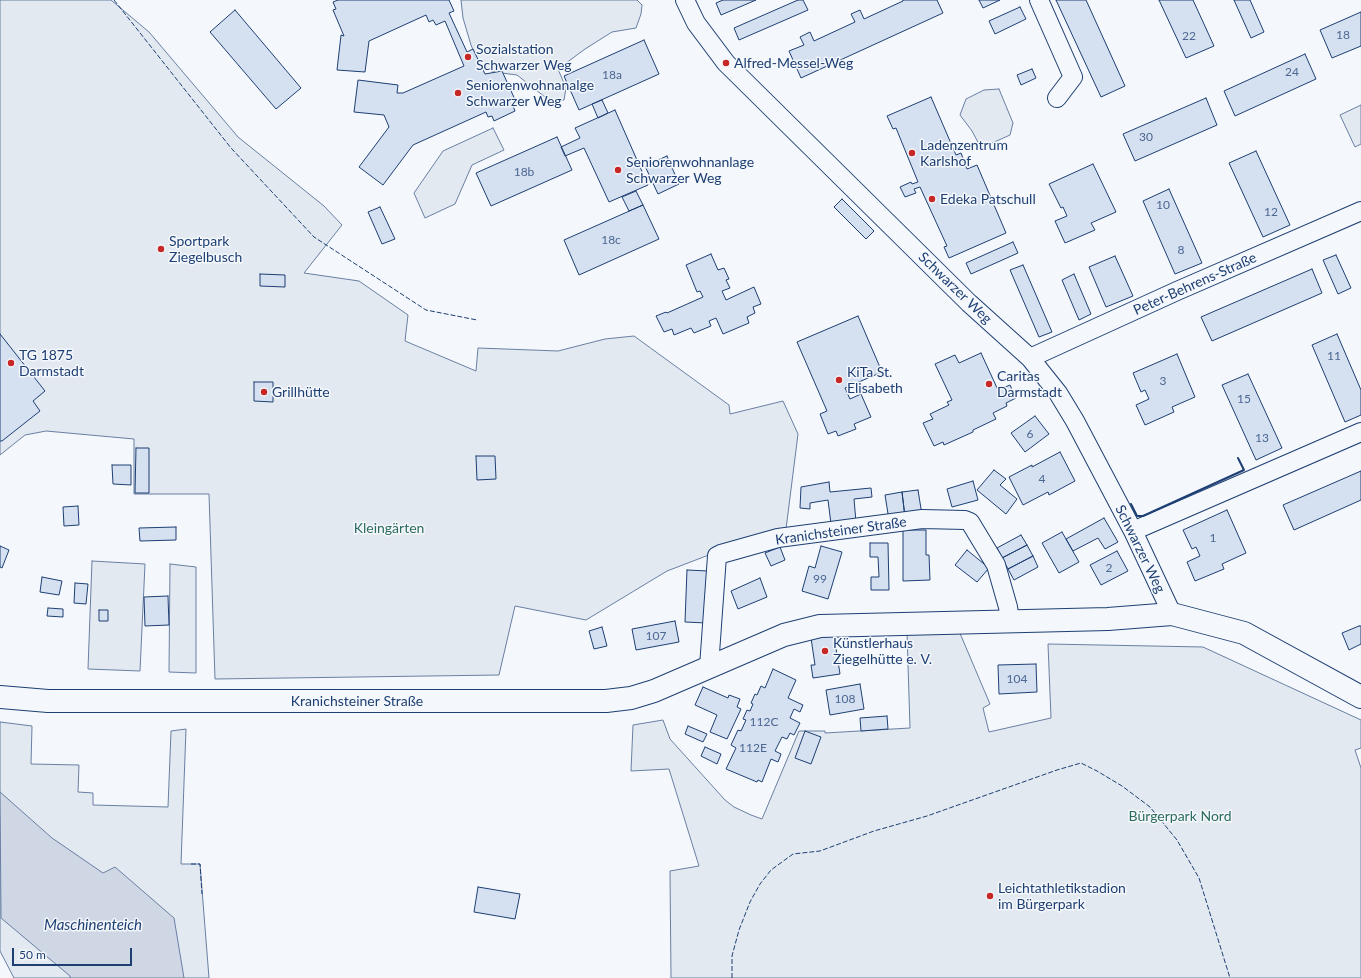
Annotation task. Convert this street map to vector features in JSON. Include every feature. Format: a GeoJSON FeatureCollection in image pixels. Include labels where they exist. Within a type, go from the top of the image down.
{"type":"FeatureCollection","features":[{"type":"Feature","properties":{"kind":"main road","name":"Kranichsteiner Straße"},"geometry":{"type":"LineString","coordinates":[[0,697],[48,701],[606,701],[631,698],[654,691],[784,634],[820,626],[1108,619],[1172,614],[1244,633],[1361,697]]}},
{"type":"Feature","properties":{"kind":"street","name":"Schwarzer Weg"},"geometry":{"type":"LineString","coordinates":[[685,0],[696,23],[726,63],[969,302],[1030,358],[1058,393],[1075,421],[1133,531],[1172,614]]}},
{"type":"Feature","properties":{"kind":"street"},"geometry":{"type":"LineString","coordinates":[[1039,0],[1074,77],[1057,98]]}},
{"type":"Feature","properties":{"kind":"street","name":"Peter-Behrens-Straße"},"geometry":{"type":"LineString","coordinates":[[1030,358],[1177,291],[1361,211]]}},
{"type":"Feature","properties":{"kind":"street"},"geometry":{"type":"LineString","coordinates":[[1133,531],[1361,432]]}},
{"type":"Feature","properties":{"kind":"street","name":"Kranichsteiner Straße"},"geometry":{"type":"LineString","coordinates":[[709,667],[717,556],[778,538],[922,519],[965,520],[970,522],[996,565],[1008,607],[1010,621]]}},
{"type":"Feature","properties":{"kind":"green space","name":"Kleingärten"},"geometry":{"type":"Polygon","coordinates":[[[0,0],[111,0],[149,32],[238,137],[324,206],[342,225],[304,273],[359,281],[408,315],[405,341],[476,371],[478,348],[558,351],[605,339],[634,336],[729,405],[730,414],[783,401],[798,434],[786,529],[761,535],[667,571],[586,620],[515,606],[499,675],[215,679],[209,494],[134,494],[134,439],[46,431],[25,435],[0,455],[0,0]]]}},
{"type":"Feature","properties":{"kind":"green space"},"geometry":{"type":"Polygon","coordinates":[[[461,0],[637,0],[642,5],[641,14],[636,28],[612,32],[585,49],[558,69],[566,88],[564,100],[550,101],[517,75],[494,72],[480,66],[471,45],[463,18],[461,0]]]}},
{"type":"Feature","properties":{"kind":"green space"},"geometry":{"type":"Polygon","coordinates":[[[999,89],[1013,123],[1010,135],[981,148],[972,131],[960,115],[966,99],[984,90],[999,89]]]}},
{"type":"Feature","properties":{"kind":"green space"},"geometry":{"type":"Polygon","coordinates":[[[1361,105],[1361,144],[1355,147],[1340,115],[1361,105]]]}},
{"type":"Feature","properties":{"kind":"green space"},"geometry":{"type":"Polygon","coordinates":[[[493,128],[504,150],[472,165],[455,204],[425,218],[414,193],[443,151],[493,128]]]}},
{"type":"Feature","properties":{"kind":"green space"},"geometry":{"type":"Polygon","coordinates":[[[92,561],[145,564],[140,671],[88,669],[92,561]]]}},
{"type":"Feature","properties":{"kind":"green space"},"geometry":{"type":"Polygon","coordinates":[[[170,564],[196,567],[196,673],[169,672],[170,564]]]}},
{"type":"Feature","properties":{"kind":"green space","name":"Bürgerpark Nord"},"geometry":{"type":"Polygon","coordinates":[[[959,631],[990,704],[983,708],[989,732],[1051,718],[1048,644],[1203,647],[1361,720],[1361,748],[1355,750],[1361,768],[1361,978],[671,978],[670,871],[699,866],[669,769],[631,771],[633,725],[663,720],[670,739],[725,800],[734,807],[762,819],[799,731],[825,731],[825,733],[910,728],[907,633],[959,631]]]}},
{"type":"Feature","properties":{"kind":"green space"},"geometry":{"type":"Polygon","coordinates":[[[0,722],[32,726],[31,764],[79,765],[78,792],[93,793],[93,805],[168,807],[171,731],[186,729],[181,864],[200,864],[209,978],[14,978],[0,951],[0,722]]]}},
{"type":"Feature","properties":{"kind":"water","name":"Maschinenteich"},"geometry":{"type":"Polygon","coordinates":[[[0,792],[52,838],[103,873],[115,867],[174,918],[184,978],[70,978],[70,976],[1,918],[0,792]]]}},
{"type":"Feature","properties":{"kind":"building","name":"Seniorenwohnanalge Schwarzer Weg"},"geometry":{"type":"Polygon","coordinates":[[[338,0],[449,0],[454,11],[449,13],[467,52],[473,49],[485,74],[502,71],[517,104],[513,106],[515,111],[494,121],[492,116],[488,117],[486,112],[413,145],[383,185],[359,167],[389,127],[384,115],[354,112],[358,80],[398,85],[397,93],[403,93],[464,66],[445,21],[436,25],[433,20],[429,22],[426,15],[369,41],[365,72],[337,70],[341,35],[344,36],[333,10],[336,9],[333,2],[338,0]]]}},
{"type":"Feature","properties":{"kind":"building"},"geometry":{"type":"Polygon","coordinates":[[[723,0],[756,0],[721,15],[716,3],[723,0]]]}},
{"type":"Feature","properties":{"kind":"building"},"geometry":{"type":"Polygon","coordinates":[[[798,0],[803,0],[808,10],[739,40],[734,28],[798,0]]]}},
{"type":"Feature","properties":{"kind":"building"},"geometry":{"type":"Polygon","coordinates":[[[903,0],[937,0],[943,13],[801,78],[789,51],[804,45],[800,37],[810,32],[814,41],[855,22],[851,14],[860,10],[864,19],[903,0]]]}},
{"type":"Feature","properties":{"kind":"building"},"geometry":{"type":"Polygon","coordinates":[[[979,0],[1000,0],[983,8],[979,0]]]}},
{"type":"Feature","properties":{"kind":"building"},"geometry":{"type":"Polygon","coordinates":[[[1056,0],[1086,0],[1125,86],[1101,97],[1056,0]]]}},
{"type":"Feature","properties":{"kind":"building"},"geometry":{"type":"Polygon","coordinates":[[[1159,0],[1193,0],[1214,46],[1186,58],[1159,0]]]}},
{"type":"Feature","properties":{"kind":"building"},"geometry":{"type":"Polygon","coordinates":[[[1234,0],[1250,0],[1264,32],[1251,38],[1234,0]]]}},
{"type":"Feature","properties":{"kind":"building"},"geometry":{"type":"Polygon","coordinates":[[[1020,7],[1026,19],[995,34],[989,21],[1020,7]]]}},
{"type":"Feature","properties":{"kind":"building"},"geometry":{"type":"Polygon","coordinates":[[[235,10],[301,88],[276,109],[210,32],[235,10]]]}},
{"type":"Feature","properties":{"kind":"building"},"geometry":{"type":"Polygon","coordinates":[[[1361,12],[1361,46],[1332,58],[1320,30],[1361,12]]]}},
{"type":"Feature","properties":{"kind":"building"},"geometry":{"type":"Polygon","coordinates":[[[644,40],[659,74],[579,110],[564,76],[644,40]]]}},
{"type":"Feature","properties":{"kind":"building"},"geometry":{"type":"Polygon","coordinates":[[[1305,54],[1316,79],[1235,116],[1224,91],[1305,54]]]}},
{"type":"Feature","properties":{"kind":"building"},"geometry":{"type":"Polygon","coordinates":[[[1032,69],[1036,78],[1021,85],[1017,75],[1032,69]]]}},
{"type":"Feature","properties":{"kind":"building"},"geometry":{"type":"Polygon","coordinates":[[[931,97],[956,155],[961,153],[967,169],[977,165],[1006,233],[949,258],[944,247],[947,246],[920,187],[914,189],[916,193],[905,197],[900,187],[911,182],[912,184],[918,182],[896,128],[893,129],[887,116],[931,97]]]}},
{"type":"Feature","properties":{"kind":"building"},"geometry":{"type":"Polygon","coordinates":[[[1206,98],[1217,125],[1135,161],[1123,134],[1206,98]]]}},
{"type":"Feature","properties":{"kind":"building"},"geometry":{"type":"Polygon","coordinates":[[[602,100],[608,113],[598,118],[592,104],[602,100]]]}},
{"type":"Feature","properties":{"kind":"building","name":"Seniorenwohnanlage Schwarzer Weg"},"geometry":{"type":"Polygon","coordinates":[[[615,110],[648,185],[609,202],[584,148],[565,156],[561,147],[580,138],[575,128],[615,110]]]}},
{"type":"Feature","properties":{"kind":"building"},"geometry":{"type":"Polygon","coordinates":[[[557,137],[572,170],[491,206],[476,173],[557,137]]]}},
{"type":"Feature","properties":{"kind":"building"},"geometry":{"type":"Polygon","coordinates":[[[1256,151],[1290,225],[1263,237],[1229,163],[1256,151]]]}},
{"type":"Feature","properties":{"kind":"building"},"geometry":{"type":"Polygon","coordinates":[[[667,156],[679,184],[658,194],[645,166],[667,156]]]}},
{"type":"Feature","properties":{"kind":"building"},"geometry":{"type":"Polygon","coordinates":[[[1093,164],[1116,212],[1091,223],[1095,230],[1065,243],[1055,221],[1067,216],[1063,207],[1061,208],[1049,184],[1093,164]]]}},
{"type":"Feature","properties":{"kind":"building"},"geometry":{"type":"Polygon","coordinates":[[[1169,189],[1202,263],[1175,274],[1143,201],[1169,189]]]}},
{"type":"Feature","properties":{"kind":"building"},"geometry":{"type":"Polygon","coordinates":[[[636,191],[643,205],[629,211],[622,197],[636,191]]]}},
{"type":"Feature","properties":{"kind":"building"},"geometry":{"type":"Polygon","coordinates":[[[842,199],[874,231],[866,239],[834,207],[842,199]]]}},
{"type":"Feature","properties":{"kind":"building"},"geometry":{"type":"Polygon","coordinates":[[[643,205],[659,239],[579,275],[564,240],[643,205]]]}},
{"type":"Feature","properties":{"kind":"building"},"geometry":{"type":"Polygon","coordinates":[[[380,207],[395,239],[382,244],[368,212],[380,207]]]}},
{"type":"Feature","properties":{"kind":"building"},"geometry":{"type":"Polygon","coordinates":[[[1013,242],[1018,253],[971,274],[966,263],[1013,242]]]}},
{"type":"Feature","properties":{"kind":"building"},"geometry":{"type":"Polygon","coordinates":[[[711,254],[718,270],[724,268],[729,279],[726,280],[730,288],[722,291],[726,300],[754,287],[761,304],[753,307],[755,313],[747,317],[749,323],[723,334],[716,318],[709,321],[711,326],[694,333],[691,328],[674,335],[672,329],[664,332],[656,316],[666,312],[667,313],[703,297],[700,291],[697,292],[686,265],[711,254]]]}},
{"type":"Feature","properties":{"kind":"building"},"geometry":{"type":"Polygon","coordinates":[[[1336,255],[1351,288],[1338,294],[1323,260],[1336,255]]]}},
{"type":"Feature","properties":{"kind":"building"},"geometry":{"type":"Polygon","coordinates":[[[1115,256],[1133,296],[1106,307],[1089,267],[1115,256]]]}},
{"type":"Feature","properties":{"kind":"building"},"geometry":{"type":"Polygon","coordinates":[[[1023,265],[1052,332],[1039,337],[1010,270],[1023,265]]]}},
{"type":"Feature","properties":{"kind":"building"},"geometry":{"type":"Polygon","coordinates":[[[1312,269],[1322,293],[1212,341],[1201,317],[1312,269]]]}},
{"type":"Feature","properties":{"kind":"building"},"geometry":{"type":"Polygon","coordinates":[[[260,274],[285,275],[285,287],[260,286],[260,274]]]}},
{"type":"Feature","properties":{"kind":"building"},"geometry":{"type":"Polygon","coordinates":[[[1074,274],[1091,314],[1079,320],[1062,280],[1074,274]]]}},
{"type":"Feature","properties":{"kind":"building","name":"KiTa St. Elisabeth"},"geometry":{"type":"Polygon","coordinates":[[[858,316],[882,372],[845,388],[850,399],[861,394],[871,417],[854,424],[856,429],[838,436],[836,431],[828,434],[820,414],[827,411],[797,342],[858,316]]]}},
{"type":"Feature","properties":{"kind":"building","name":"TG 1875 Darmstadt"},"geometry":{"type":"Polygon","coordinates":[[[0,334],[45,391],[33,401],[40,411],[2,441],[0,441],[0,334]]]}},
{"type":"Feature","properties":{"kind":"building"},"geometry":{"type":"Polygon","coordinates":[[[1337,334],[1361,390],[1361,415],[1345,422],[1312,345],[1337,334]]]}},
{"type":"Feature","properties":{"kind":"building"},"geometry":{"type":"Polygon","coordinates":[[[981,353],[998,390],[1010,385],[1016,398],[1006,403],[1007,406],[993,413],[996,419],[973,430],[973,432],[944,445],[943,442],[934,446],[923,423],[933,419],[930,414],[949,405],[947,402],[952,400],[935,364],[955,355],[959,363],[981,353]]]}},
{"type":"Feature","properties":{"kind":"building"},"geometry":{"type":"Polygon","coordinates":[[[1177,354],[1195,397],[1172,407],[1174,412],[1145,425],[1136,405],[1149,399],[1145,390],[1141,392],[1133,373],[1177,354]]]}},
{"type":"Feature","properties":{"kind":"building"},"geometry":{"type":"Polygon","coordinates":[[[1248,374],[1282,448],[1256,460],[1222,385],[1248,374]]]}},
{"type":"Feature","properties":{"kind":"building","name":"Grillhütte"},"geometry":{"type":"Polygon","coordinates":[[[254,382],[273,382],[273,402],[254,401],[254,382]]]}},
{"type":"Feature","properties":{"kind":"building"},"geometry":{"type":"Polygon","coordinates":[[[1035,416],[1049,434],[1025,452],[1011,433],[1035,416]]]}},
{"type":"Feature","properties":{"kind":"building"},"geometry":{"type":"Polygon","coordinates":[[[136,448],[149,448],[149,493],[135,493],[136,448]]]}},
{"type":"Feature","properties":{"kind":"building"},"geometry":{"type":"Polygon","coordinates":[[[1060,452],[1075,481],[1049,495],[1048,492],[1023,505],[1009,477],[1060,452]]]}},
{"type":"Feature","properties":{"kind":"building"},"geometry":{"type":"Polygon","coordinates":[[[476,456],[495,456],[496,479],[477,480],[476,456]]]}},
{"type":"Feature","properties":{"kind":"building"},"geometry":{"type":"Polygon","coordinates":[[[112,465],[131,465],[131,485],[113,484],[112,465]]]}},
{"type":"Feature","properties":{"kind":"building"},"geometry":{"type":"Polygon","coordinates":[[[994,470],[1006,479],[1000,485],[1017,499],[1006,514],[977,490],[994,470]]]}},
{"type":"Feature","properties":{"kind":"building"},"geometry":{"type":"Polygon","coordinates":[[[1361,471],[1361,500],[1294,530],[1283,505],[1361,471]]]}},
{"type":"Feature","properties":{"kind":"building"},"geometry":{"type":"Polygon","coordinates":[[[973,481],[978,500],[952,507],[947,489],[973,481]]]}},
{"type":"Feature","properties":{"kind":"building"},"geometry":{"type":"Polygon","coordinates":[[[829,482],[830,492],[871,488],[872,497],[854,499],[856,522],[831,524],[828,500],[810,503],[810,509],[800,508],[801,487],[829,482]]]}},
{"type":"Feature","properties":{"kind":"building"},"geometry":{"type":"Polygon","coordinates":[[[918,490],[922,515],[905,517],[902,492],[918,490]]]}},
{"type":"Feature","properties":{"kind":"building"},"geometry":{"type":"Polygon","coordinates":[[[902,492],[905,517],[889,520],[885,495],[902,492]]]}},
{"type":"Feature","properties":{"kind":"building"},"geometry":{"type":"Polygon","coordinates":[[[78,506],[79,525],[64,526],[63,507],[78,506]]]}},
{"type":"Feature","properties":{"kind":"building"},"geometry":{"type":"Polygon","coordinates":[[[1227,510],[1246,553],[1222,564],[1224,569],[1195,581],[1187,562],[1200,556],[1196,547],[1192,549],[1183,530],[1227,510]]]}},
{"type":"Feature","properties":{"kind":"building"},"geometry":{"type":"Polygon","coordinates":[[[1104,518],[1118,542],[1105,549],[1098,538],[1073,551],[1066,539],[1104,518]]]}},
{"type":"Feature","properties":{"kind":"building"},"geometry":{"type":"Polygon","coordinates":[[[176,527],[176,540],[140,541],[139,528],[176,527]]]}},
{"type":"Feature","properties":{"kind":"building"},"geometry":{"type":"Polygon","coordinates":[[[903,530],[926,530],[926,555],[929,555],[930,580],[903,581],[903,530]]]}},
{"type":"Feature","properties":{"kind":"building"},"geometry":{"type":"Polygon","coordinates":[[[1062,532],[1079,562],[1059,573],[1042,543],[1062,532]]]}},
{"type":"Feature","properties":{"kind":"building"},"geometry":{"type":"Polygon","coordinates":[[[1021,535],[1027,545],[1002,558],[997,548],[1021,535]]]}},
{"type":"Feature","properties":{"kind":"building"},"geometry":{"type":"Polygon","coordinates":[[[870,543],[888,543],[889,590],[871,590],[871,577],[879,577],[878,557],[870,557],[870,543]]]}},
{"type":"Feature","properties":{"kind":"building"},"geometry":{"type":"Polygon","coordinates":[[[1027,545],[1033,556],[1008,569],[1002,558],[1027,545]]]}},
{"type":"Feature","properties":{"kind":"building"},"geometry":{"type":"Polygon","coordinates":[[[0,546],[9,550],[2,568],[0,567],[0,546]]]}},
{"type":"Feature","properties":{"kind":"building"},"geometry":{"type":"Polygon","coordinates":[[[821,546],[842,552],[828,599],[802,591],[809,566],[815,568],[821,546]]]}},
{"type":"Feature","properties":{"kind":"building"},"geometry":{"type":"Polygon","coordinates":[[[780,547],[785,560],[771,566],[765,553],[780,547]]]}},
{"type":"Feature","properties":{"kind":"building"},"geometry":{"type":"Polygon","coordinates":[[[967,550],[989,568],[977,582],[955,565],[967,550]]]}},
{"type":"Feature","properties":{"kind":"building"},"geometry":{"type":"Polygon","coordinates":[[[1117,551],[1128,571],[1101,585],[1090,565],[1117,551]]]}},
{"type":"Feature","properties":{"kind":"building"},"geometry":{"type":"Polygon","coordinates":[[[1033,556],[1038,567],[1014,580],[1008,569],[1033,556]]]}},
{"type":"Feature","properties":{"kind":"building"},"geometry":{"type":"Polygon","coordinates":[[[687,570],[708,571],[706,623],[685,622],[687,570]]]}},
{"type":"Feature","properties":{"kind":"building"},"geometry":{"type":"Polygon","coordinates":[[[42,577],[62,581],[59,595],[40,592],[42,577]]]}},
{"type":"Feature","properties":{"kind":"building"},"geometry":{"type":"Polygon","coordinates":[[[760,578],[767,597],[738,609],[731,591],[760,578]]]}},
{"type":"Feature","properties":{"kind":"building"},"geometry":{"type":"Polygon","coordinates":[[[75,583],[88,584],[86,604],[74,603],[75,583]]]}},
{"type":"Feature","properties":{"kind":"building"},"geometry":{"type":"Polygon","coordinates":[[[168,596],[169,625],[145,626],[144,597],[168,596]]]}},
{"type":"Feature","properties":{"kind":"building"},"geometry":{"type":"Polygon","coordinates":[[[48,608],[63,609],[63,617],[47,616],[48,608]]]}},
{"type":"Feature","properties":{"kind":"building"},"geometry":{"type":"Polygon","coordinates":[[[99,610],[108,610],[108,621],[99,621],[99,610]]]}},
{"type":"Feature","properties":{"kind":"building"},"geometry":{"type":"Polygon","coordinates":[[[675,621],[679,642],[636,650],[632,629],[675,621]]]}},
{"type":"Feature","properties":{"kind":"building"},"geometry":{"type":"Polygon","coordinates":[[[1361,626],[1361,644],[1349,650],[1342,633],[1361,626]]]}},
{"type":"Feature","properties":{"kind":"building"},"geometry":{"type":"Polygon","coordinates":[[[602,627],[607,646],[594,649],[589,631],[602,627]]]}},
{"type":"Feature","properties":{"kind":"building","name":"Künstlerhaus Ziegelhütte e. V."},"geometry":{"type":"Polygon","coordinates":[[[834,635],[840,674],[813,678],[811,665],[815,665],[811,638],[834,635]]]}},
{"type":"Feature","properties":{"kind":"building"},"geometry":{"type":"Polygon","coordinates":[[[1036,664],[1037,692],[999,694],[998,665],[1036,664]]]}},
{"type":"Feature","properties":{"kind":"building"},"geometry":{"type":"Polygon","coordinates":[[[773,669],[796,680],[788,698],[803,705],[800,712],[794,709],[790,718],[800,723],[794,735],[790,733],[787,739],[782,737],[775,751],[781,754],[778,762],[771,759],[762,782],[758,780],[757,782],[726,769],[736,748],[731,745],[738,730],[741,731],[746,720],[743,719],[747,710],[750,711],[753,704],[751,703],[761,686],[765,688],[773,669]]]}},
{"type":"Feature","properties":{"kind":"building"},"geometry":{"type":"Polygon","coordinates":[[[860,684],[864,709],[830,715],[826,690],[860,684]]]}},
{"type":"Feature","properties":{"kind":"building"},"geometry":{"type":"Polygon","coordinates":[[[703,687],[728,698],[729,695],[740,699],[737,707],[741,709],[727,739],[710,732],[717,715],[695,705],[703,687]]]}},
{"type":"Feature","properties":{"kind":"building"},"geometry":{"type":"Polygon","coordinates":[[[887,716],[888,729],[861,731],[860,718],[887,716]]]}},
{"type":"Feature","properties":{"kind":"building"},"geometry":{"type":"Polygon","coordinates":[[[688,726],[707,734],[703,742],[685,734],[688,726]]]}},
{"type":"Feature","properties":{"kind":"building"},"geometry":{"type":"Polygon","coordinates":[[[805,731],[821,737],[811,764],[795,758],[805,731]]]}},
{"type":"Feature","properties":{"kind":"building"},"geometry":{"type":"Polygon","coordinates":[[[705,747],[721,754],[717,764],[701,756],[705,747]]]}},
{"type":"Feature","properties":{"kind":"building"},"geometry":{"type":"Polygon","coordinates":[[[478,887],[520,894],[515,919],[474,912],[478,887]]]}},
{"type":"Feature","properties":{"kind":"fence"},"geometry":{"type":"LineString","coordinates":[[114,0],[231,148],[314,237],[426,310],[477,320]]}},
{"type":"Feature","properties":{"kind":"fence"},"geometry":{"type":"LineString","coordinates":[[732,978],[732,956],[739,930],[750,902],[760,884],[771,870],[793,854],[820,851],[874,831],[927,816],[1081,763],[1122,786],[1150,807],[1177,840],[1199,878],[1230,978]]}},
{"type":"Feature","properties":{"kind":"fence"},"geometry":{"type":"LineString","coordinates":[[191,864],[200,864],[202,894]]}},
{"type":"Feature","properties":{"kind":"wall"},"geometry":{"type":"LineString","coordinates":[[1131,504],[1137,516],[1143,516],[1244,470],[1238,458]]}},
{"type":"Feature","properties":{"kind":"place","name":"Sozialstation Schwarzer Weg"},"geometry":{"type":"Point","coordinates":[468,57]}},
{"type":"Feature","properties":{"kind":"place","name":"Alfred-Messel-Weg"},"geometry":{"type":"Point","coordinates":[726,63]}},
{"type":"Feature","properties":{"kind":"place","name":"Seniorenwohnanalge Schwarzer Weg"},"geometry":{"type":"Point","coordinates":[458,93]}},
{"type":"Feature","properties":{"kind":"place","name":"Ladenzentrum Karlshof"},"geometry":{"type":"Point","coordinates":[912,153]}},
{"type":"Feature","properties":{"kind":"place","name":"Seniorenwohnanlage Schwarzer Weg"},"geometry":{"type":"Point","coordinates":[618,170]}},
{"type":"Feature","properties":{"kind":"place","name":"Edeka Patschull"},"geometry":{"type":"Point","coordinates":[932,199]}},
{"type":"Feature","properties":{"kind":"place","name":"Sportpark Ziegelbusch"},"geometry":{"type":"Point","coordinates":[161,249]}},
{"type":"Feature","properties":{"kind":"place","name":"TG 1875 Darmstadt"},"geometry":{"type":"Point","coordinates":[11,363]}},
{"type":"Feature","properties":{"kind":"place","name":"KiTa St. Elisabeth"},"geometry":{"type":"Point","coordinates":[839,380]}},
{"type":"Feature","properties":{"kind":"place","name":"Caritas Darmstadt"},"geometry":{"type":"Point","coordinates":[989,384]}},
{"type":"Feature","properties":{"kind":"place","name":"Grillhütte"},"geometry":{"type":"Point","coordinates":[264,392]}},
{"type":"Feature","properties":{"kind":"place","name":"Künstlerhaus Ziegelhütte e. V."},"geometry":{"type":"Point","coordinates":[825,651]}},
{"type":"Feature","properties":{"kind":"place","name":"Leichtathletikstadion im Bürgerpark"},"geometry":{"type":"Point","coordinates":[990,896]}}]}
